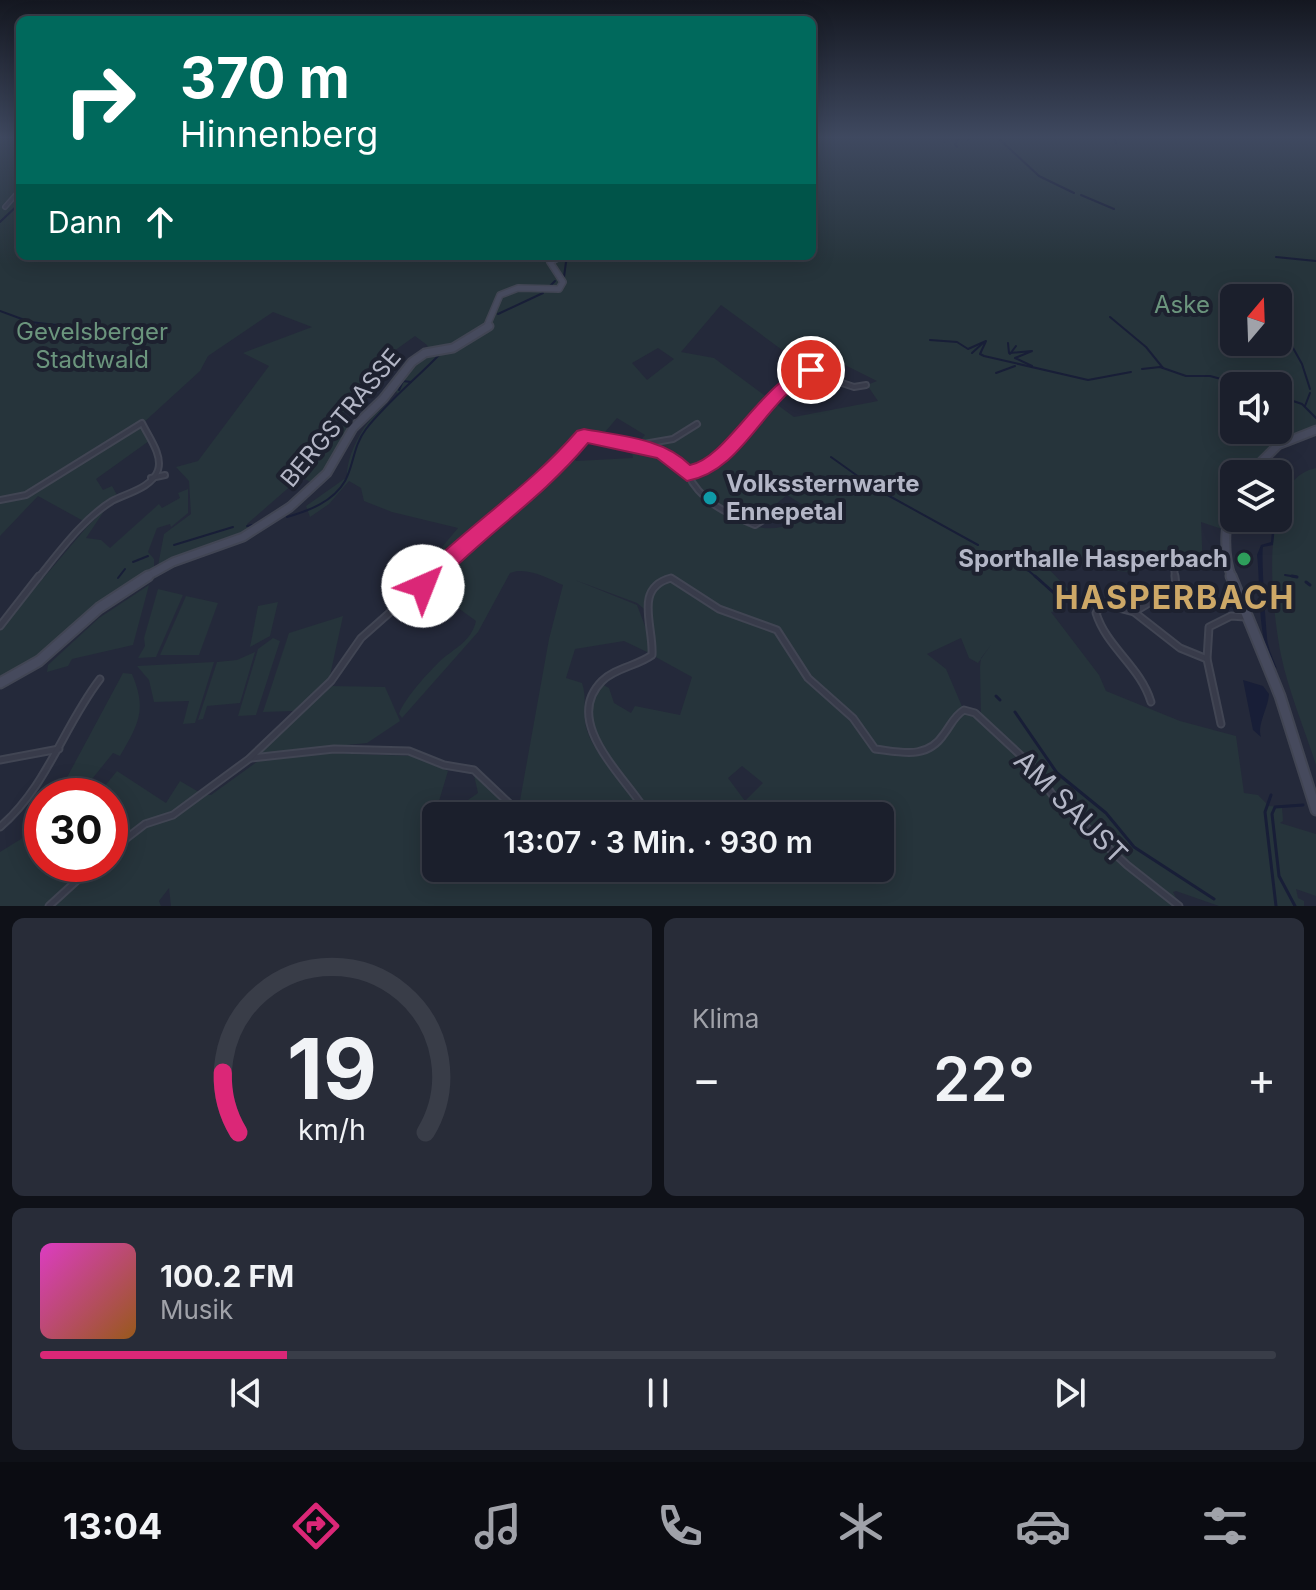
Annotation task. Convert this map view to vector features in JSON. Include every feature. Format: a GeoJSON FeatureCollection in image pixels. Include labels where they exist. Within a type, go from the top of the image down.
{"type":"FeatureCollection","features":[{"type":"Feature","properties":{"kind":"street"},"geometry":{"type":"LineString","coordinates":[[5,207],[16,195]]}},
{"type":"Feature","properties":{"kind":"street","name":"BERGSTRASSE"},"geometry":{"type":"LineString","coordinates":[[0,683],[39,661],[99,608],[146,577],[173,562],[243,537],[290,507],[327,473],[353,428],[383,399],[412,362],[425,353],[453,348],[480,333],[490,325],[498,298],[504,292],[518,288],[559,289],[563,282],[550,262],[554,260]]}},
{"type":"Feature","properties":{"kind":"street"},"geometry":{"type":"LineString","coordinates":[[687,473],[707,468],[767,402],[795,379],[816,369],[826,371]]}},
{"type":"Feature","properties":{"kind":"street"},"geometry":{"type":"LineString","coordinates":[[795,379],[825,391],[833,380],[854,387],[866,385]]}},
{"type":"Feature","properties":{"kind":"street"},"geometry":{"type":"LineString","coordinates":[[0,500],[26,495],[39,488],[142,423],[159,462],[158,470],[151,478],[96,514],[0,626]]}},
{"type":"Feature","properties":{"kind":"street"},"geometry":{"type":"LineString","coordinates":[[632,446],[673,439],[697,424]]}},
{"type":"Feature","properties":{"kind":"street"},"geometry":{"type":"LineString","coordinates":[[1263,460],[1280,443],[1316,430]]}},
{"type":"Feature","properties":{"kind":"street"},"geometry":{"type":"LineString","coordinates":[[128,837],[145,824],[173,815],[204,789],[249,759],[331,681],[361,638],[411,597],[458,548],[554,471],[584,436],[667,454],[687,473],[698,494],[718,509],[755,525],[768,517]]}},
{"type":"Feature","properties":{"kind":"street"},"geometry":{"type":"LineString","coordinates":[[151,478],[165,475]]}},
{"type":"Feature","properties":{"kind":"street"},"geometry":{"type":"LineString","coordinates":[[1228,532],[1227,563],[1280,696],[1316,810]]}},
{"type":"Feature","properties":{"kind":"street"},"geometry":{"type":"LineString","coordinates":[[1134,612],[1176,587],[1174,566]]}},
{"type":"Feature","properties":{"kind":"street","name":"AM SAUST"},"geometry":{"type":"LineString","coordinates":[[642,802],[614,770],[592,734],[588,703],[601,681],[652,655],[654,646],[648,594],[654,584],[665,578],[675,579],[719,609],[775,628],[808,678],[853,718],[875,749],[921,753],[932,750],[939,744],[956,714],[964,710],[975,713],[1031,765],[1054,797],[1127,865],[1179,906]]}},
{"type":"Feature","properties":{"kind":"street"},"geometry":{"type":"LineString","coordinates":[[1151,702],[1146,679],[1102,632],[1096,613],[1103,604],[1109,603],[1134,612],[1180,648],[1207,659]]}},
{"type":"Feature","properties":{"kind":"street"},"geometry":{"type":"LineString","coordinates":[[1221,724],[1207,659],[1209,627],[1231,616],[1247,617]]}},
{"type":"Feature","properties":{"kind":"street"},"geometry":{"type":"LineString","coordinates":[[0,827],[14,817],[38,788],[84,697],[100,679]]}},
{"type":"Feature","properties":{"kind":"street"},"geometry":{"type":"LineString","coordinates":[[0,760],[59,749]]}},
{"type":"Feature","properties":{"kind":"street"},"geometry":{"type":"LineString","coordinates":[[249,759],[334,749],[409,751],[444,765],[474,770],[508,802]]}},
{"type":"Feature","properties":{"kind":"street"},"geometry":{"type":"LineString","coordinates":[[49,906],[75,882]]}},
{"type":"Feature","properties":{"kind":"green space"},"geometry":{"type":"Polygon","coordinates":[[[0,179],[16,179],[16,260],[816,260],[816,179],[1316,179],[1316,425],[1292,438],[1292,372],[1220,372],[1220,444],[1281,444],[1258,460],[1220,460],[1220,528],[1201,522],[1203,568],[1140,560],[1130,572],[1120,571],[1081,564],[1054,552],[1041,561],[1070,591],[1070,597],[1063,596],[1066,610],[1051,612],[1099,675],[1106,691],[1180,721],[1236,736],[1244,793],[1258,795],[1269,806],[1282,807],[1283,821],[1280,823],[1316,834],[1316,896],[1296,889],[1304,906],[1219,906],[1176,891],[1173,892],[1180,906],[171,906],[169,888],[159,901],[161,906],[0,906],[0,852],[24,836],[24,882],[128,882],[128,778],[166,803],[180,781],[204,795],[211,795],[258,761],[323,753],[415,756],[448,771],[439,802],[422,802],[422,882],[894,882],[894,802],[641,802],[593,733],[589,715],[591,699],[603,685],[609,688],[614,703],[631,713],[635,706],[680,715],[692,677],[652,655],[655,645],[649,613],[637,603],[575,580],[637,605],[653,647],[649,653],[624,641],[575,649],[566,678],[582,683],[586,727],[591,740],[639,802],[520,802],[549,639],[563,585],[544,576],[523,571],[510,573],[478,632],[402,718],[399,714],[410,694],[438,663],[470,635],[476,621],[454,605],[457,590],[451,580],[437,571],[400,605],[384,592],[427,565],[458,528],[392,512],[364,501],[361,488],[349,481],[329,504],[310,517],[306,506],[347,477],[352,451],[361,433],[398,394],[392,387],[404,372],[429,352],[427,345],[415,336],[380,361],[369,385],[335,422],[351,429],[333,463],[315,484],[301,477],[247,524],[252,532],[157,571],[164,534],[191,514],[189,481],[176,467],[198,461],[269,366],[243,353],[312,327],[273,312],[208,356],[200,371],[142,424],[149,441],[96,479],[103,490],[112,486],[117,495],[87,523],[38,496],[0,536],[0,179]],[[721,305],[681,352],[714,358],[794,417],[878,401],[867,385],[877,381],[821,353],[826,371],[811,369],[785,385],[804,366],[721,305]],[[658,348],[632,363],[647,380],[674,359],[658,348]],[[617,418],[600,438],[586,435],[571,452],[576,461],[633,458],[631,446],[645,435],[617,418]],[[787,495],[764,514],[752,518],[757,523],[754,526],[777,528],[791,524],[811,510],[787,495]],[[961,638],[927,654],[946,669],[964,711],[981,719],[981,659],[978,663],[969,658],[961,638]],[[742,766],[728,778],[745,801],[763,783],[742,766]]]}},
{"type":"Feature","properties":{"kind":"green space"},"geometry":{"type":"Polygon","coordinates":[[[1316,468],[1316,765],[1284,668],[1277,634],[1272,578],[1275,532],[1292,532],[1292,485],[1297,478],[1316,468]]]}},
{"type":"Feature","properties":{"kind":"green space"},"geometry":{"type":"Polygon","coordinates":[[[188,489],[188,513],[171,527],[170,524],[157,528],[148,552],[154,559],[154,570],[103,600],[37,658],[0,680],[0,629],[86,528],[106,508],[86,538],[101,540],[110,548],[159,504],[162,508],[180,498],[178,493],[188,489]]]}},
{"type":"Feature","properties":{"kind":"green space"},"geometry":{"type":"Polygon","coordinates":[[[149,585],[133,645],[72,659],[68,666],[47,672],[48,665],[99,618],[149,585]]]}},
{"type":"Feature","properties":{"kind":"green space"},"geometry":{"type":"Polygon","coordinates":[[[158,589],[183,595],[156,657],[138,658],[145,646],[144,638],[158,589]]]}},
{"type":"Feature","properties":{"kind":"green space"},"geometry":{"type":"Polygon","coordinates":[[[186,596],[218,603],[199,655],[160,655],[186,596]]]}},
{"type":"Feature","properties":{"kind":"green space"},"geometry":{"type":"Polygon","coordinates":[[[278,602],[270,636],[250,647],[258,606],[278,602]]]}},
{"type":"Feature","properties":{"kind":"green space"},"geometry":{"type":"Polygon","coordinates":[[[343,616],[329,680],[294,711],[263,712],[289,633],[343,616]]]}},
{"type":"Feature","properties":{"kind":"green space"},"geometry":{"type":"Polygon","coordinates":[[[273,638],[280,641],[256,715],[238,716],[258,649],[273,638]]]}},
{"type":"Feature","properties":{"kind":"green space"},"geometry":{"type":"Polygon","coordinates":[[[255,652],[240,703],[207,706],[203,719],[198,720],[217,662],[237,660],[255,652]]]}},
{"type":"Feature","properties":{"kind":"green space"},"geometry":{"type":"Polygon","coordinates":[[[214,662],[195,723],[183,724],[189,701],[154,702],[149,680],[137,666],[214,662]]]}},
{"type":"Feature","properties":{"kind":"green space"},"geometry":{"type":"Polygon","coordinates":[[[123,673],[132,674],[139,697],[139,716],[120,756],[113,753],[93,778],[67,778],[123,673]]]}},
{"type":"Feature","properties":{"kind":"green space"},"geometry":{"type":"Polygon","coordinates":[[[332,686],[385,687],[400,721],[367,743],[258,754],[332,686]]]}},
{"type":"Feature","properties":{"kind":"green space"},"geometry":{"type":"Polygon","coordinates":[[[117,771],[128,778],[111,778],[117,771]]]}},
{"type":"Feature","properties":{"kind":"green space"},"geometry":{"type":"Polygon","coordinates":[[[479,772],[483,775],[482,783],[503,802],[465,802],[478,793],[474,775],[479,772]]]}},
{"type":"Feature","properties":{"kind":"water"},"geometry":{"type":"Polygon","coordinates":[[[1272,532],[1274,532],[1273,545],[1263,547],[1263,563],[1268,644],[1277,669],[1270,659],[1262,632],[1257,555],[1261,545],[1271,542],[1272,532]]]}},
{"type":"Feature","properties":{"kind":"water"},"geometry":{"type":"Polygon","coordinates":[[[1243,680],[1263,686],[1269,694],[1260,727],[1261,737],[1253,730],[1243,680]]]}},
{"type":"Feature","properties":{"kind":"waterway"},"geometry":{"type":"LineString","coordinates":[[1046,179],[1074,193]]}},
{"type":"Feature","properties":{"kind":"waterway"},"geometry":{"type":"LineString","coordinates":[[1081,195],[1114,209]]}},
{"type":"Feature","properties":{"kind":"waterway"},"geometry":{"type":"LineString","coordinates":[[0,222],[16,207]]}},
{"type":"Feature","properties":{"kind":"waterway"},"geometry":{"type":"LineString","coordinates":[[1276,257],[1316,261]]}},
{"type":"Feature","properties":{"kind":"waterway"},"geometry":{"type":"LineString","coordinates":[[564,277],[568,260]]}},
{"type":"Feature","properties":{"kind":"waterway"},"geometry":{"type":"LineString","coordinates":[[550,286],[555,281]]}},
{"type":"Feature","properties":{"kind":"waterway"},"geometry":{"type":"LineString","coordinates":[[498,314],[543,293]]}},
{"type":"Feature","properties":{"kind":"waterway"},"geometry":{"type":"LineString","coordinates":[[0,311],[30,322],[56,325]]}},
{"type":"Feature","properties":{"kind":"waterway"},"geometry":{"type":"LineString","coordinates":[[1110,317],[1146,347],[1163,368]]}},
{"type":"Feature","properties":{"kind":"waterway"},"geometry":{"type":"LineString","coordinates":[[19,335],[24,322]]}},
{"type":"Feature","properties":{"kind":"waterway"},"geometry":{"type":"LineString","coordinates":[[930,340],[957,342],[968,349],[986,341],[980,354],[984,356],[1088,380],[1131,372]]}},
{"type":"Feature","properties":{"kind":"waterway"},"geometry":{"type":"LineString","coordinates":[[972,353],[983,343]]}},
{"type":"Feature","properties":{"kind":"waterway"},"geometry":{"type":"LineString","coordinates":[[1008,343],[1011,353]]}},
{"type":"Feature","properties":{"kind":"waterway"},"geometry":{"type":"LineString","coordinates":[[1011,353],[1016,346]]}},
{"type":"Feature","properties":{"kind":"waterway"},"geometry":{"type":"LineString","coordinates":[[1292,346],[1310,389]]}},
{"type":"Feature","properties":{"kind":"waterway"},"geometry":{"type":"LineString","coordinates":[[1011,353],[1032,351],[1015,358],[1032,366]]}},
{"type":"Feature","properties":{"kind":"waterway"},"geometry":{"type":"LineString","coordinates":[[287,517],[319,505],[334,495],[348,475],[358,442],[366,429],[441,353]]}},
{"type":"Feature","properties":{"kind":"waterway"},"geometry":{"type":"LineString","coordinates":[[996,373],[1015,366]]}},
{"type":"Feature","properties":{"kind":"waterway"},"geometry":{"type":"LineString","coordinates":[[1142,369],[1160,367],[1186,376],[1220,379]]}},
{"type":"Feature","properties":{"kind":"waterway"},"geometry":{"type":"LineString","coordinates":[[399,390],[403,381],[411,382]]}},
{"type":"Feature","properties":{"kind":"waterway"},"geometry":{"type":"LineString","coordinates":[[1305,406],[1310,393]]}},
{"type":"Feature","properties":{"kind":"waterway"},"geometry":{"type":"LineString","coordinates":[[1292,401],[1302,404],[1316,418]]}},
{"type":"Feature","properties":{"kind":"waterway"},"geometry":{"type":"LineString","coordinates":[[831,457],[873,487],[978,545]]}},
{"type":"Feature","properties":{"kind":"waterway"},"geometry":{"type":"LineString","coordinates":[[247,526],[252,525]]}},
{"type":"Feature","properties":{"kind":"waterway"},"geometry":{"type":"LineString","coordinates":[[174,545],[233,527]]}},
{"type":"Feature","properties":{"kind":"waterway"},"geometry":{"type":"LineString","coordinates":[[989,552],[1037,578]]}},
{"type":"Feature","properties":{"kind":"waterway"},"geometry":{"type":"LineString","coordinates":[[133,562],[148,556]]}},
{"type":"Feature","properties":{"kind":"waterway"},"geometry":{"type":"LineString","coordinates":[[118,578],[125,569]]}},
{"type":"Feature","properties":{"kind":"waterway"},"geometry":{"type":"LineString","coordinates":[[1285,575],[1297,577],[1292,576]]}},
{"type":"Feature","properties":{"kind":"waterway"},"geometry":{"type":"LineString","coordinates":[[1035,576],[1054,593]]}},
{"type":"Feature","properties":{"kind":"waterway"},"geometry":{"type":"LineString","coordinates":[[1306,582],[1310,585]]}},
{"type":"Feature","properties":{"kind":"waterway"},"geometry":{"type":"LineString","coordinates":[[996,696],[1000,700]]}},
{"type":"Feature","properties":{"kind":"waterway"},"geometry":{"type":"LineString","coordinates":[[1015,712],[1057,773],[1106,813],[1134,847],[1214,899]]}},
{"type":"Feature","properties":{"kind":"waterway"},"geometry":{"type":"LineString","coordinates":[[1271,795],[1265,812],[1276,906]]}},
{"type":"Feature","properties":{"kind":"waterway"},"geometry":{"type":"LineString","coordinates":[[1295,906],[1279,876],[1272,814],[1275,807],[1303,805]]}},
{"type":"Feature","properties":{"kind":"place","name":"Volkssternwarte Ennepetal"},"geometry":{"type":"Point","coordinates":[710,498]}},
{"type":"Feature","properties":{"kind":"place","name":"Sporthalle Hasperbach"},"geometry":{"type":"Point","coordinates":[1244,559]}},
{"type":"Feature","properties":{"kind":"district","name":"HASPERBACH"},"geometry":{"type":"Point","coordinates":[1175,598]}},
{"type":"Feature","properties":{"kind":"route"},"geometry":{"type":"LineString","coordinates":[[423,586],[458,548],[554,471],[584,436],[660,452],[669,455],[682,471],[695,473],[707,468],[724,453],[767,402],[786,385],[811,370]]}},
{"type":"Feature","properties":{"kind":"park label","name":"Aske"},"geometry":{"type":"Point","coordinates":[1182,305]}},
{"type":"Feature","properties":{"kind":"park label","name":"Gevelsberger Stadtwald"},"geometry":{"type":"Point","coordinates":[92,346]}}]}
